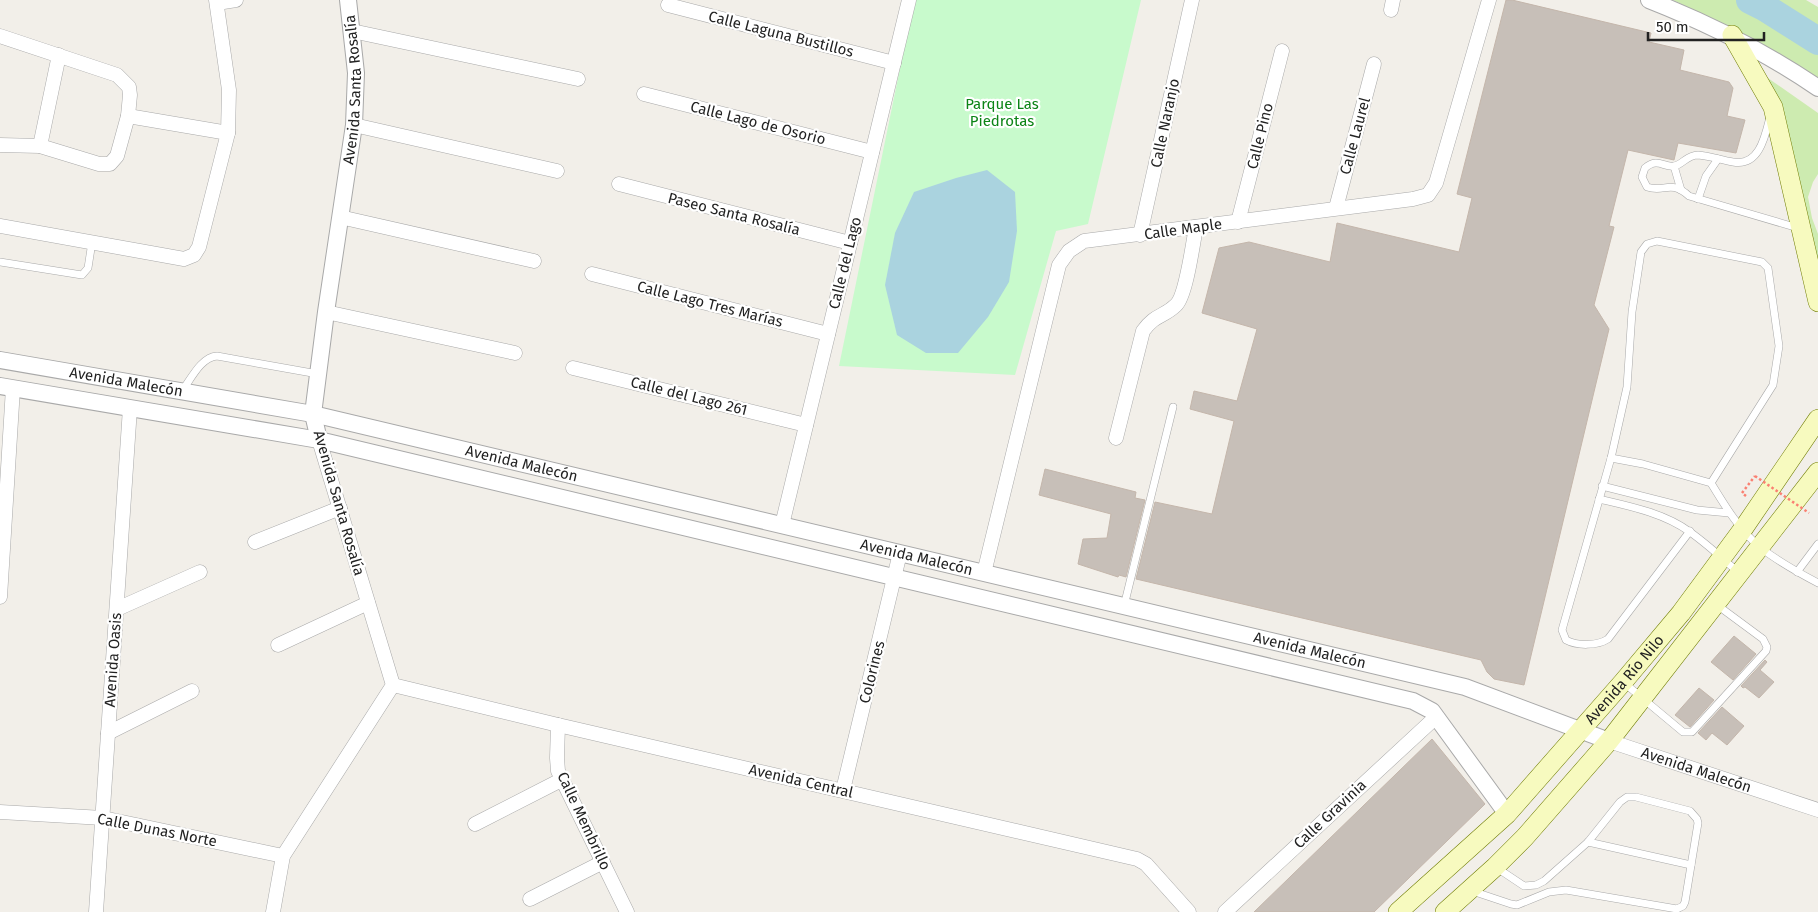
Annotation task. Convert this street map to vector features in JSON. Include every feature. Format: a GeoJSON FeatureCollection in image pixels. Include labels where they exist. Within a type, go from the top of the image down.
{"type":"FeatureCollection","features":[{"type":"Feature","properties":{"kind":"main road"},"geometry":{"type":"LineString","coordinates":[[1732,35],[1773,107],[1818,302]]}},
{"type":"Feature","properties":{"kind":"main road","name":"Avenida Río Nilo"},"geometry":{"type":"LineString","coordinates":[[1398,912],[1508,814],[1623,682],[1722,558],[1818,419]]}},
{"type":"Feature","properties":{"kind":"main road","name":"Avenida Río Nilo"},"geometry":{"type":"LineString","coordinates":[[1444,912],[1496,867],[1525,837],[1609,741],[1818,472]]}},
{"type":"Feature","properties":{"kind":"street"},"geometry":{"type":"LineString","coordinates":[[0,226],[184,259],[194,255],[228,132],[229,90],[217,1],[236,0]]}},
{"type":"Feature","properties":{"kind":"street","name":"Avenida Santa Rosalía"},"geometry":{"type":"LineString","coordinates":[[348,0],[356,73],[354,125],[313,414],[319,440],[393,685]]}},
{"type":"Feature","properties":{"kind":"street","name":"Calle del Lago"},"geometry":{"type":"LineString","coordinates":[[782,525],[909,0]]}},
{"type":"Feature","properties":{"kind":"street","name":"Calle Maple"},"geometry":{"type":"LineString","coordinates":[[984,573],[1059,265],[1068,250],[1084,241],[1414,199],[1428,195],[1436,183],[1489,0]]}},
{"type":"Feature","properties":{"kind":"street"},"geometry":{"type":"LineString","coordinates":[[1649,0],[1732,35],[1818,88]]}},
{"type":"Feature","properties":{"kind":"street","name":"Calle Laguna Bustillos"},"geometry":{"type":"LineString","coordinates":[[668,5],[894,63]]}},
{"type":"Feature","properties":{"kind":"street","name":"Calle Naranjo"},"geometry":{"type":"LineString","coordinates":[[1140,235],[1191,6]]}},
{"type":"Feature","properties":{"kind":"street"},"geometry":{"type":"LineString","coordinates":[[352,31],[578,79]]}},
{"type":"Feature","properties":{"kind":"street"},"geometry":{"type":"LineString","coordinates":[[0,36],[118,75],[129,87],[130,95],[128,116],[117,156],[110,164],[99,164],[40,146],[0,145]]}},
{"type":"Feature","properties":{"kind":"street","name":"Calle Pino"},"geometry":{"type":"LineString","coordinates":[[1238,222],[1282,51]]}},
{"type":"Feature","properties":{"kind":"street"},"geometry":{"type":"LineString","coordinates":[[40,146],[59,56]]}},
{"type":"Feature","properties":{"kind":"street","name":"Calle Laurel"},"geometry":{"type":"LineString","coordinates":[[1336,208],[1374,64]]}},
{"type":"Feature","properties":{"kind":"street","name":"Calle Lago de Osorio"},"geometry":{"type":"LineString","coordinates":[[644,94],[872,152]]}},
{"type":"Feature","properties":{"kind":"street"},"geometry":{"type":"LineString","coordinates":[[128,116],[228,132]]}},
{"type":"Feature","properties":{"kind":"street"},"geometry":{"type":"LineString","coordinates":[[354,125],[557,171]]}},
{"type":"Feature","properties":{"kind":"street","name":"Paseo Santa Rosalía"},"geometry":{"type":"LineString","coordinates":[[619,184],[850,243]]}},
{"type":"Feature","properties":{"kind":"street"},"geometry":{"type":"LineString","coordinates":[[340,217],[534,261]]}},
{"type":"Feature","properties":{"kind":"street"},"geometry":{"type":"LineString","coordinates":[[1116,438],[1143,331],[1152,319],[1173,309],[1182,299],[1196,227]]}},
{"type":"Feature","properties":{"kind":"street","name":"Calle Lago Tres Marías"},"geometry":{"type":"LineString","coordinates":[[592,274],[828,334]]}},
{"type":"Feature","properties":{"kind":"street"},"geometry":{"type":"LineString","coordinates":[[326,312],[515,353]]}},
{"type":"Feature","properties":{"kind":"street","name":"Avenida Malecón"},"geometry":{"type":"LineString","coordinates":[[0,360],[313,414],[1465,687],[1609,741],[1818,810]]}},
{"type":"Feature","properties":{"kind":"street","name":"Calle del Lago 261"},"geometry":{"type":"LineString","coordinates":[[572,368],[806,424]]}},
{"type":"Feature","properties":{"kind":"street"},"geometry":{"type":"LineString","coordinates":[[0,597],[7,387]]}},
{"type":"Feature","properties":{"kind":"street","name":"Avenida Malecón"},"geometry":{"type":"LineString","coordinates":[[7,387],[319,440],[1412,701],[1427,708],[1436,717],[1508,814]]}},
{"type":"Feature","properties":{"kind":"street","name":"Avenida Oasis"},"geometry":{"type":"LineString","coordinates":[[96,912],[130,408]]}},
{"type":"Feature","properties":{"kind":"street"},"geometry":{"type":"LineString","coordinates":[[255,542],[340,508]]}},
{"type":"Feature","properties":{"kind":"street","name":"Colorines"},"geometry":{"type":"LineString","coordinates":[[844,790],[900,553]]}},
{"type":"Feature","properties":{"kind":"street"},"geometry":{"type":"LineString","coordinates":[[117,609],[200,572]]}},
{"type":"Feature","properties":{"kind":"street"},"geometry":{"type":"LineString","coordinates":[[278,645],[368,603]]}},
{"type":"Feature","properties":{"kind":"street"},"geometry":{"type":"LineString","coordinates":[[273,912],[283,856],[393,685]]}},
{"type":"Feature","properties":{"kind":"street","name":"Avenida Central"},"geometry":{"type":"LineString","coordinates":[[393,685],[1137,859],[1146,864],[1189,912]]}},
{"type":"Feature","properties":{"kind":"street"},"geometry":{"type":"LineString","coordinates":[[108,733],[192,691]]}},
{"type":"Feature","properties":{"kind":"street","name":"Calle Gravinia"},"geometry":{"type":"LineString","coordinates":[[1225,912],[1436,717]]}},
{"type":"Feature","properties":{"kind":"street","name":"Calle Membrillo"},"geometry":{"type":"LineString","coordinates":[[558,725],[558,771],[627,912]]}},
{"type":"Feature","properties":{"kind":"street"},"geometry":{"type":"LineString","coordinates":[[475,824],[562,780]]}},
{"type":"Feature","properties":{"kind":"street","name":"Calle Dunas Norte"},"geometry":{"type":"LineString","coordinates":[[0,812],[103,818],[283,856]]}},
{"type":"Feature","properties":{"kind":"street"},"geometry":{"type":"LineString","coordinates":[[530,899],[603,862]]}},
{"type":"Feature","properties":{"kind":"lane"},"geometry":{"type":"LineString","coordinates":[[1773,107],[1766,132],[1755,156],[1744,162],[1732,162],[1698,155],[1674,166],[1654,163],[1645,168],[1642,174],[1644,183],[1647,187],[1652,188],[1671,186],[1698,199],[1801,229]]}},
{"type":"Feature","properties":{"kind":"lane"},"geometry":{"type":"LineString","coordinates":[[1698,199],[1706,176],[1718,159]]}},
{"type":"Feature","properties":{"kind":"lane"},"geometry":{"type":"LineString","coordinates":[[1674,166],[1682,190]]}},
{"type":"Feature","properties":{"kind":"lane"},"geometry":{"type":"LineString","coordinates":[[1690,531],[1608,639],[1595,643],[1579,644],[1568,641],[1562,630],[1611,458],[1626,387],[1637,273],[1641,252],[1651,242],[1658,240],[1762,262],[1767,266],[1779,346],[1774,385],[1711,483]]}},
{"type":"Feature","properties":{"kind":"lane"},"geometry":{"type":"LineString","coordinates":[[0,262],[82,275],[88,268],[92,242]]}},
{"type":"Feature","properties":{"kind":"lane"},"geometry":{"type":"LineString","coordinates":[[182,392],[204,362],[211,356],[318,374]]}},
{"type":"Feature","properties":{"kind":"lane"},"geometry":{"type":"LineString","coordinates":[[1124,606],[1173,407]]}},
{"type":"Feature","properties":{"kind":"lane"},"geometry":{"type":"LineString","coordinates":[[1611,458],[1643,464],[1711,483],[1730,513],[1760,547],[1818,584]]}},
{"type":"Feature","properties":{"kind":"lane"},"geometry":{"type":"LineString","coordinates":[[1602,486],[1697,510],[1730,513]]}},
{"type":"Feature","properties":{"kind":"lane"},"geometry":{"type":"LineString","coordinates":[[1599,499],[1669,520],[1690,531],[1740,573]]}},
{"type":"Feature","properties":{"kind":"lane"},"geometry":{"type":"LineString","coordinates":[[1797,572],[1818,544]]}},
{"type":"Feature","properties":{"kind":"lane"},"geometry":{"type":"LineString","coordinates":[[1623,682],[1683,732],[1692,732],[1766,651],[1767,644],[1763,639],[1716,604]]}},
{"type":"Feature","properties":{"kind":"lane"},"geometry":{"type":"LineString","coordinates":[[1470,890],[1517,905],[1549,892],[1566,890],[1677,909],[1683,906],[1685,902],[1698,823],[1694,814],[1690,811],[1636,797],[1627,797],[1620,802],[1588,842],[1544,881],[1536,885],[1524,886],[1496,867]]}},
{"type":"Feature","properties":{"kind":"lane"},"geometry":{"type":"LineString","coordinates":[[1588,842],[1691,865]]}},
{"type":"Feature","properties":{"kind":"path"},"geometry":{"type":"LineString","coordinates":[[1742,493],[1755,476],[1809,513]]}},
{"type":"Feature","properties":{"kind":"green space","name":"Parque Las Piedrotas"},"geometry":{"type":"Polygon","coordinates":[[[914,0],[1141,0],[1088,224],[1056,231],[1015,375],[839,366],[914,0]]]}},
{"type":"Feature","properties":{"kind":"green space"},"geometry":{"type":"Polygon","coordinates":[[[1673,0],[1806,0],[1818,7],[1818,85],[1709,18],[1673,0]]]}},
{"type":"Feature","properties":{"kind":"green space"},"geometry":{"type":"Polygon","coordinates":[[[1765,76],[1818,113],[1818,174],[1808,197],[1812,218],[1818,234],[1818,269],[1765,76]]]}},
{"type":"Feature","properties":{"kind":"water"},"geometry":{"type":"Polygon","coordinates":[[[987,170],[1015,192],[1017,231],[1009,282],[988,317],[958,353],[926,353],[897,335],[885,285],[895,233],[914,192],[987,170]]]}},
{"type":"Feature","properties":{"kind":"building"},"geometry":{"type":"Polygon","coordinates":[[[1506,0],[1651,33],[1649,42],[1684,50],[1680,70],[1729,82],[1733,88],[1727,116],[1745,120],[1736,153],[1678,143],[1674,160],[1628,150],[1609,226],[1614,227],[1594,305],[1609,329],[1524,685],[1494,679],[1487,672],[1481,660],[1136,579],[1155,502],[1212,514],[1234,421],[1190,409],[1194,391],[1237,401],[1257,329],[1202,313],[1219,248],[1249,242],[1330,262],[1337,223],[1459,252],[1472,198],[1457,194],[1506,0]]]}},
{"type":"Feature","properties":{"kind":"building"},"geometry":{"type":"Polygon","coordinates":[[[1045,469],[1136,492],[1135,498],[1145,500],[1126,577],[1119,575],[1118,577],[1078,564],[1083,539],[1107,538],[1111,514],[1039,495],[1045,469]]]}},
{"type":"Feature","properties":{"kind":"building"},"geometry":{"type":"Polygon","coordinates":[[[1734,636],[1756,654],[1733,680],[1711,662],[1734,636]]]}},
{"type":"Feature","properties":{"kind":"building"},"geometry":{"type":"Polygon","coordinates":[[[1765,660],[1767,662],[1760,670],[1774,682],[1759,698],[1741,686],[1765,660]]]}},
{"type":"Feature","properties":{"kind":"building"},"geometry":{"type":"Polygon","coordinates":[[[1699,688],[1714,700],[1690,727],[1675,715],[1699,688]]]}},
{"type":"Feature","properties":{"kind":"building"},"geometry":{"type":"Polygon","coordinates":[[[1722,707],[1744,726],[1727,745],[1712,733],[1706,740],[1698,733],[1722,707]]]}},
{"type":"Feature","properties":{"kind":"building"},"geometry":{"type":"Polygon","coordinates":[[[1432,739],[1485,804],[1374,912],[1254,912],[1432,739]]]}},
{"type":"Feature","properties":{"kind":"waterway"},"geometry":{"type":"LineString","coordinates":[[1750,0],[1818,41]]}}]}
